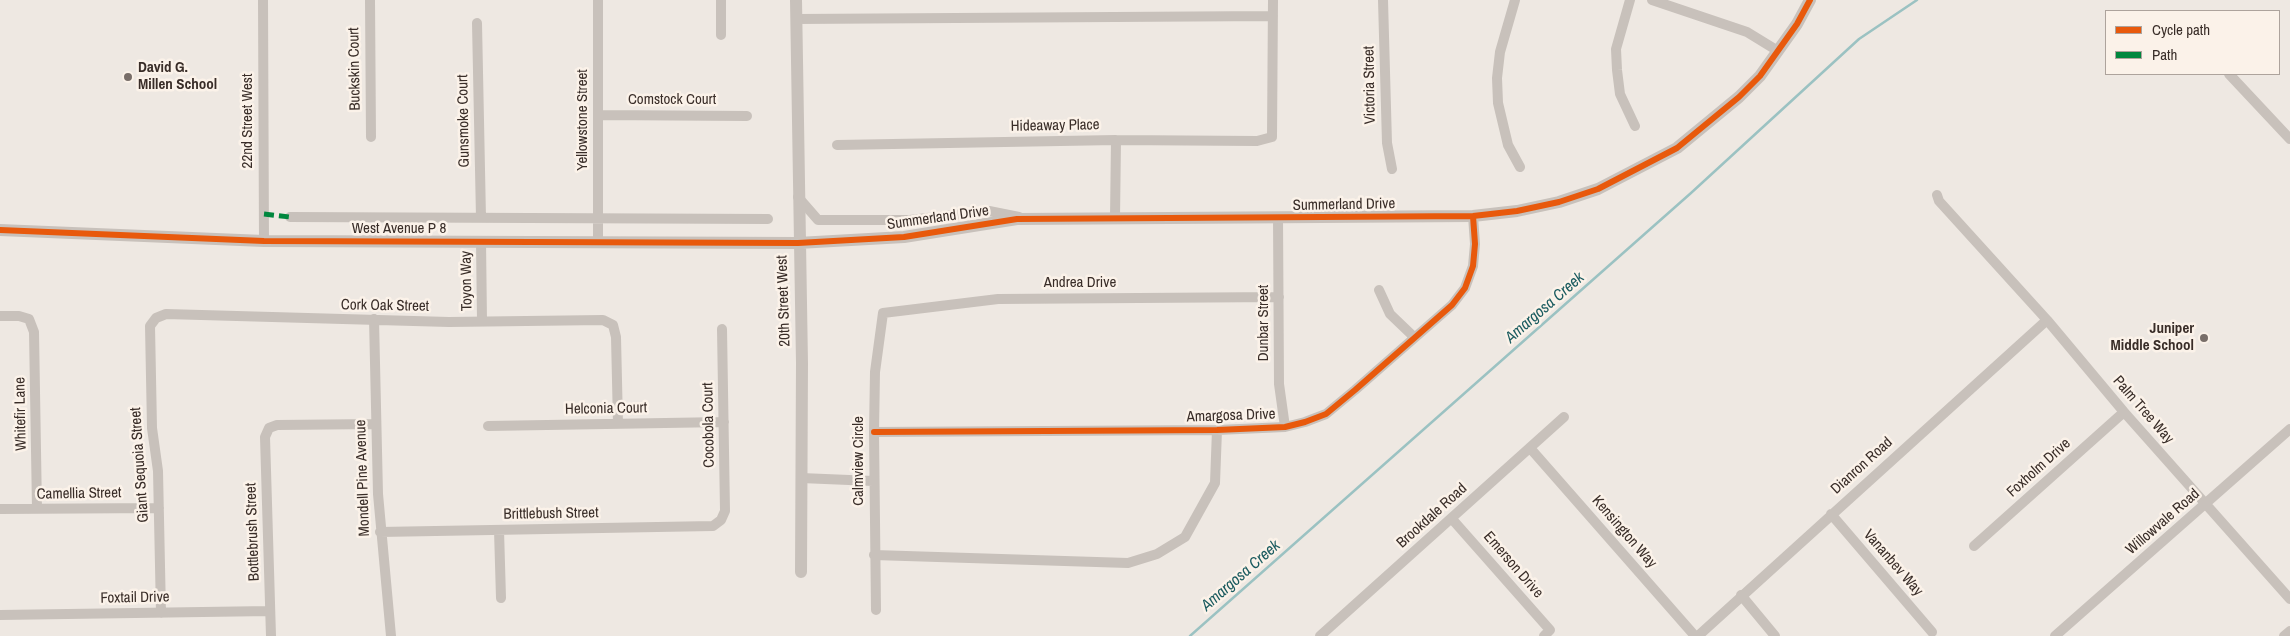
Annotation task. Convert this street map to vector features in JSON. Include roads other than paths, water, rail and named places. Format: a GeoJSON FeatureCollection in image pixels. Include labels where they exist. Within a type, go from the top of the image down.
{"type":"FeatureCollection","features":[{"type":"Feature","properties":{"kind":"street","name":"22nd Street West"},"geometry":{"type":"LineString","coordinates":[[263,0],[264,241]]}},
{"type":"Feature","properties":{"kind":"street","name":"Buckskin Court"},"geometry":{"type":"LineString","coordinates":[[370,0],[371,137]]}},
{"type":"Feature","properties":{"kind":"street","name":"Yellowstone Street"},"geometry":{"type":"LineString","coordinates":[[598,0],[598,241]]}},
{"type":"Feature","properties":{"kind":"street"},"geometry":{"type":"LineString","coordinates":[[720,0],[721,35]]}},
{"type":"Feature","properties":{"kind":"street","name":"20th Street West"},"geometry":{"type":"LineString","coordinates":[[796,0],[798,243],[802,363],[801,572]]}},
{"type":"Feature","properties":{"kind":"street"},"geometry":{"type":"LineString","coordinates":[[796,19],[1273,16],[1273,0]]}},
{"type":"Feature","properties":{"kind":"street","name":"Victoria Street"},"geometry":{"type":"LineString","coordinates":[[1384,0],[1387,143],[1392,169]]}},
{"type":"Feature","properties":{"kind":"street"},"geometry":{"type":"LineString","coordinates":[[1515,0],[1500,52],[1497,78],[1498,103],[1508,145],[1520,167]]}},
{"type":"Feature","properties":{"kind":"street"},"geometry":{"type":"LineString","coordinates":[[1630,0],[1616,49],[1620,94],[1635,126]]}},
{"type":"Feature","properties":{"kind":"street"},"geometry":{"type":"LineString","coordinates":[[1652,0],[1747,32],[1778,51]]}},
{"type":"Feature","properties":{"kind":"street","name":"Summerland Drive"},"geometry":{"type":"LineString","coordinates":[[798,243],[904,237],[1029,219],[1473,216],[1517,211],[1559,202],[1598,189],[1646,166],[1677,148],[1739,98],[1760,76],[1810,0]]}},
{"type":"Feature","properties":{"kind":"street","name":"Hideaway Place"},"geometry":{"type":"LineString","coordinates":[[837,144],[1116,140],[1257,141],[1272,137],[1273,16]]}},
{"type":"Feature","properties":{"kind":"street","name":"Gunsmoke Court"},"geometry":{"type":"LineString","coordinates":[[477,23],[481,218]]}},
{"type":"Feature","properties":{"kind":"street"},"geometry":{"type":"LineString","coordinates":[[2230,75],[2289,135]]}},
{"type":"Feature","properties":{"kind":"street","name":"Comstock Court"},"geometry":{"type":"LineString","coordinates":[[598,115],[746,116]]}},
{"type":"Feature","properties":{"kind":"street"},"geometry":{"type":"LineString","coordinates":[[1116,140],[1116,218]]}},
{"type":"Feature","properties":{"kind":"street","name":"Palm Tree Way"},"geometry":{"type":"LineString","coordinates":[[1937,195],[1939,200],[2047,320],[2124,412],[2290,598]]}},
{"type":"Feature","properties":{"kind":"street"},"geometry":{"type":"LineString","coordinates":[[798,197],[818,220],[910,220],[989,211],[1029,219]]}},
{"type":"Feature","properties":{"kind":"street","name":"Amargosa Drive"},"geometry":{"type":"LineString","coordinates":[[874,432],[1217,430],[1285,427],[1305,422],[1326,414],[1452,305],[1465,288],[1472,266],[1474,251],[1473,216]]}},
{"type":"Feature","properties":{"kind":"street","name":"West Avenue P 8"},"geometry":{"type":"LineString","coordinates":[[290,217],[768,219]]}},
{"type":"Feature","properties":{"kind":"street","name":"Dunbar Street"},"geometry":{"type":"LineString","coordinates":[[1278,218],[1279,384],[1285,427]]}},
{"type":"Feature","properties":{"kind":"street","name":"West Avenue P 8"},"geometry":{"type":"LineString","coordinates":[[0,230],[264,241],[798,243]]}},
{"type":"Feature","properties":{"kind":"street","name":"Toyon Way"},"geometry":{"type":"LineString","coordinates":[[481,241],[482,321]]}},
{"type":"Feature","properties":{"kind":"street"},"geometry":{"type":"LineString","coordinates":[[1379,290],[1390,314],[1414,338]]}},
{"type":"Feature","properties":{"kind":"street","name":"Andrea Drive"},"geometry":{"type":"LineString","coordinates":[[883,313],[998,299],[1279,297]]}},
{"type":"Feature","properties":{"kind":"street","name":"Calmview Circle"},"geometry":{"type":"LineString","coordinates":[[876,610],[873,481],[875,372],[883,313]]}},
{"type":"Feature","properties":{"kind":"street","name":"Cork Oak Street"},"geometry":{"type":"LineString","coordinates":[[156,318],[166,314],[314,320],[374,319],[449,322],[603,320],[613,325],[616,337],[618,424]]}},
{"type":"Feature","properties":{"kind":"street","name":"Whitefir Lane"},"geometry":{"type":"LineString","coordinates":[[0,316],[19,316],[29,319],[34,332],[38,509]]}},
{"type":"Feature","properties":{"kind":"street","name":"Giant Sequoia Street"},"geometry":{"type":"LineString","coordinates":[[156,318],[150,326],[152,428],[158,471],[161,613]]}},
{"type":"Feature","properties":{"kind":"street","name":"Mondell Pine Avenue"},"geometry":{"type":"LineString","coordinates":[[374,319],[380,532],[391,636]]}},
{"type":"Feature","properties":{"kind":"street","name":"Dianron Road"},"geometry":{"type":"LineString","coordinates":[[1696,636],[2047,320]]}},
{"type":"Feature","properties":{"kind":"street","name":"Cocobola Court"},"geometry":{"type":"LineString","coordinates":[[721,520],[724,511],[722,329]]}},
{"type":"Feature","properties":{"kind":"street","name":"Foxholm Drive"},"geometry":{"type":"LineString","coordinates":[[1974,546],[2124,412]]}},
{"type":"Feature","properties":{"kind":"street","name":"Brookdale Road"},"geometry":{"type":"LineString","coordinates":[[1320,636],[1564,418]]}},
{"type":"Feature","properties":{"kind":"street","name":"Helconia Court"},"geometry":{"type":"LineString","coordinates":[[488,426],[724,422]]}},
{"type":"Feature","properties":{"kind":"street","name":"Bottlebrush Street"},"geometry":{"type":"LineString","coordinates":[[271,636],[265,438],[269,428],[277,425],[376,424]]}},
{"type":"Feature","properties":{"kind":"street","name":"Willowvale Road"},"geometry":{"type":"LineString","coordinates":[[2055,636],[2206,505],[2290,428]]}},
{"type":"Feature","properties":{"kind":"street"},"geometry":{"type":"LineString","coordinates":[[874,554],[1128,563],[1157,554],[1186,538],[1215,483],[1217,430]]}},
{"type":"Feature","properties":{"kind":"street","name":"Kensington Way"},"geometry":{"type":"LineString","coordinates":[[1530,448],[1696,636]]}},
{"type":"Feature","properties":{"kind":"street"},"geometry":{"type":"LineString","coordinates":[[801,478],[873,481]]}},
{"type":"Feature","properties":{"kind":"street","name":"Camellia Street"},"geometry":{"type":"LineString","coordinates":[[0,510],[159,508]]}},
{"type":"Feature","properties":{"kind":"street","name":"Vananbev Way"},"geometry":{"type":"LineString","coordinates":[[1831,514],[1932,632]]}},
{"type":"Feature","properties":{"kind":"street","name":"Emerson Drive"},"geometry":{"type":"LineString","coordinates":[[1452,519],[1547,633]]}},
{"type":"Feature","properties":{"kind":"street","name":"Brittlebush Street"},"geometry":{"type":"LineString","coordinates":[[380,532],[713,526],[721,520]]}},
{"type":"Feature","properties":{"kind":"street"},"geometry":{"type":"LineString","coordinates":[[499,530],[501,598]]}},
{"type":"Feature","properties":{"kind":"street"},"geometry":{"type":"LineString","coordinates":[[1740,595],[1775,636]]}},
{"type":"Feature","properties":{"kind":"street","name":"Foxtail Drive"},"geometry":{"type":"LineString","coordinates":[[0,615],[270,611]]}},
{"type":"Feature","properties":{"kind":"street"},"geometry":{"type":"LineString","coordinates":[[2284,636],[2290,631]]}},
{"type":"Feature","properties":{"kind":"waterway","name":"Amargosa Creek"},"geometry":{"type":"LineString","coordinates":[[1190,636],[1691,193],[1859,39],[1917,0]]}},
{"type":"Feature","properties":{"kind":"place","name":"David G. Millen School"},"geometry":{"type":"Point","coordinates":[128,77]}},
{"type":"Feature","properties":{"kind":"place","name":"Juniper Middle School"},"geometry":{"type":"Point","coordinates":[2204,338]}}]}
